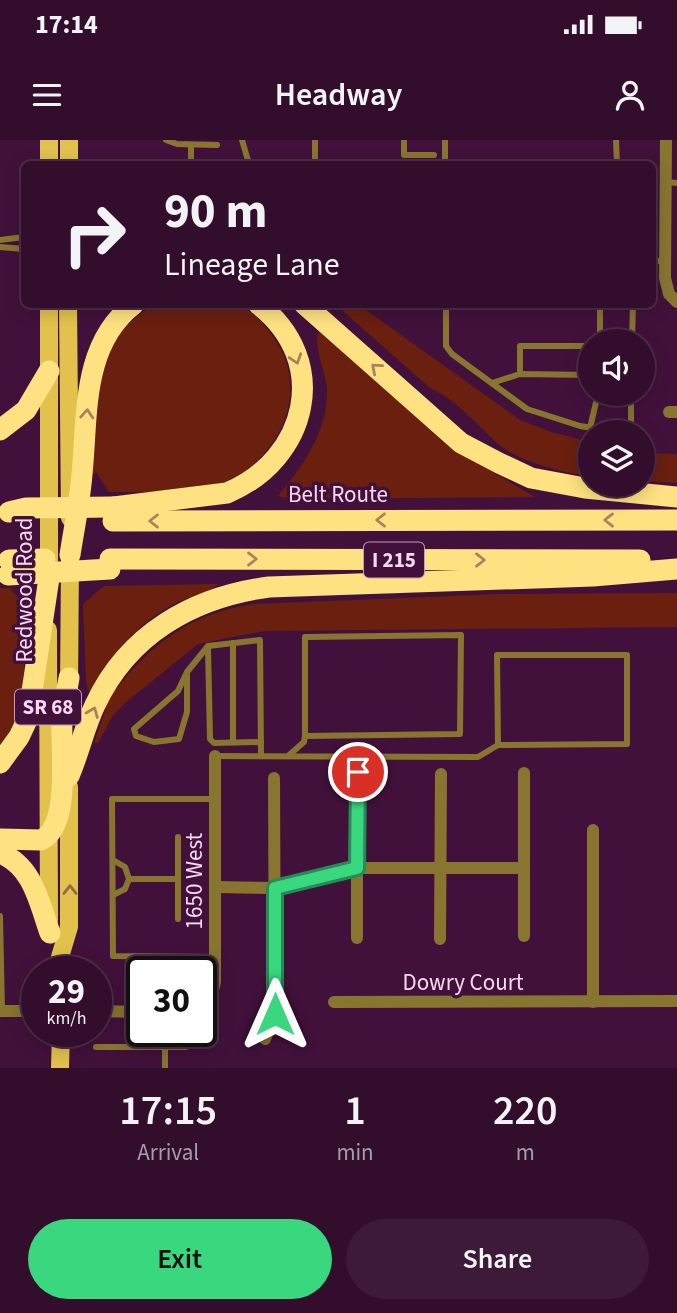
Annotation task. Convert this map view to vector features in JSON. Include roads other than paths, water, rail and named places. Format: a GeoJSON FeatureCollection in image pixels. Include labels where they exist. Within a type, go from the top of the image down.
{"type":"FeatureCollection","features":[{"type":"Feature","properties":{"kind":"highway"},"geometry":{"type":"LineString","coordinates":[[70,555],[82,477],[90,378],[97,353],[109,330],[130,308]]}},
{"type":"Feature","properties":{"kind":"highway"},"geometry":{"type":"LineString","coordinates":[[113,514],[227,493],[258,476],[289,443],[299,416],[301,374],[287,336],[262,308]]}},
{"type":"Feature","properties":{"kind":"highway"},"geometry":{"type":"LineString","coordinates":[[308,308],[461,443],[499,463],[531,478],[584,488],[677,497]]}},
{"type":"Feature","properties":{"kind":"highway"},"geometry":{"type":"LineString","coordinates":[[0,430],[26,410],[49,371]]}},
{"type":"Feature","properties":{"kind":"highway","name":"Belt Route"},"geometry":{"type":"LineString","coordinates":[[5,517],[113,514],[677,520]]}},
{"type":"Feature","properties":{"kind":"highway","name":"I 215"},"geometry":{"type":"LineString","coordinates":[[4,567],[209,559],[677,560]]}},
{"type":"Feature","properties":{"kind":"highway"},"geometry":{"type":"LineString","coordinates":[[69,776],[95,704],[118,665],[158,628],[187,609],[213,598],[269,587],[593,576],[677,569]]}},
{"type":"Feature","properties":{"kind":"highway"},"geometry":{"type":"LineString","coordinates":[[0,763],[19,737],[29,714],[49,578]]}},
{"type":"Feature","properties":{"kind":"highway"},"geometry":{"type":"LineString","coordinates":[[0,839],[33,840],[48,836],[60,811],[62,714],[69,678]]}},
{"type":"Feature","properties":{"kind":"highway"},"geometry":{"type":"LineString","coordinates":[[0,853],[13,858],[30,878],[50,933]]}},
{"type":"Feature","properties":{"kind":"main road"},"geometry":{"type":"LineString","coordinates":[[48,140],[49,161]]}},
{"type":"Feature","properties":{"kind":"main road"},"geometry":{"type":"LineString","coordinates":[[69,140],[69,161]]}},
{"type":"Feature","properties":{"kind":"main road","name":"Redwood Road"},"geometry":{"type":"LineString","coordinates":[[49,308],[48,836],[50,933],[58,956]]}},
{"type":"Feature","properties":{"kind":"main road","name":"Redwood Road"},"geometry":{"type":"LineString","coordinates":[[63,956],[69,928],[68,308]]}},
{"type":"Feature","properties":{"kind":"main road"},"geometry":{"type":"LineString","coordinates":[[60,1068],[61,1047]]}},
{"type":"Feature","properties":{"kind":"street"},"geometry":{"type":"LineString","coordinates":[[666,140],[671,183],[658,264],[666,288],[674,300]]}},
{"type":"Feature","properties":{"kind":"street","name":"1650 West"},"geometry":{"type":"LineString","coordinates":[[215,756],[215,956]]}},
{"type":"Feature","properties":{"kind":"street"},"geometry":{"type":"LineString","coordinates":[[357,938],[358,772]]}},
{"type":"Feature","properties":{"kind":"street"},"geometry":{"type":"LineString","coordinates":[[440,939],[441,774]]}},
{"type":"Feature","properties":{"kind":"street"},"geometry":{"type":"LineString","coordinates":[[524,774],[524,936]]}},
{"type":"Feature","properties":{"kind":"street"},"geometry":{"type":"LineString","coordinates":[[265,1039],[275,1014],[274,778]]}},
{"type":"Feature","properties":{"kind":"street"},"geometry":{"type":"LineString","coordinates":[[593,830],[593,1002]]}},
{"type":"Feature","properties":{"kind":"street"},"geometry":{"type":"LineString","coordinates":[[215,887],[275,888],[357,868],[524,868]]}},
{"type":"Feature","properties":{"kind":"street","name":"Dowry Court"},"geometry":{"type":"LineString","coordinates":[[334,1002],[677,1001]]}},
{"type":"Feature","properties":{"kind":"street"},"geometry":{"type":"LineString","coordinates":[[1,1011],[21,1011]]}},
{"type":"Feature","properties":{"kind":"lane"},"geometry":{"type":"LineString","coordinates":[[166,140],[191,145],[217,145]]}},
{"type":"Feature","properties":{"kind":"lane"},"geometry":{"type":"LineString","coordinates":[[242,140],[248,161]]}},
{"type":"Feature","properties":{"kind":"lane"},"geometry":{"type":"LineString","coordinates":[[315,140],[315,158]]}},
{"type":"Feature","properties":{"kind":"lane"},"geometry":{"type":"LineString","coordinates":[[404,140],[404,155],[434,155]]}},
{"type":"Feature","properties":{"kind":"lane"},"geometry":{"type":"LineString","coordinates":[[445,140],[445,161]]}},
{"type":"Feature","properties":{"kind":"lane"},"geometry":{"type":"LineString","coordinates":[[616,140],[617,161]]}},
{"type":"Feature","properties":{"kind":"lane"},"geometry":{"type":"LineString","coordinates":[[191,145],[191,161]]}},
{"type":"Feature","properties":{"kind":"lane"},"geometry":{"type":"LineString","coordinates":[[0,240],[21,237]]}},
{"type":"Feature","properties":{"kind":"lane"},"geometry":{"type":"LineString","coordinates":[[0,247],[21,249]]}},
{"type":"Feature","properties":{"kind":"lane"},"geometry":{"type":"LineString","coordinates":[[446,308],[447,350],[527,409],[578,424]]}},
{"type":"Feature","properties":{"kind":"lane"},"geometry":{"type":"LineString","coordinates":[[600,308],[600,329]]}},
{"type":"Feature","properties":{"kind":"lane"},"geometry":{"type":"LineString","coordinates":[[632,329],[633,308]]}},
{"type":"Feature","properties":{"kind":"lane"},"geometry":{"type":"LineString","coordinates":[[520,374],[520,346],[578,346]]}},
{"type":"Feature","properties":{"kind":"lane"},"geometry":{"type":"LineString","coordinates":[[492,383],[520,374],[578,375]]}},
{"type":"Feature","properties":{"kind":"lane"},"geometry":{"type":"LineString","coordinates":[[288,756],[304,742],[305,736],[305,637],[461,635],[460,734],[305,736]]}},
{"type":"Feature","properties":{"kind":"lane"},"geometry":{"type":"LineString","coordinates":[[187,672],[187,712],[179,739],[154,742],[136,736],[134,729],[178,691],[187,672],[208,646],[260,640],[261,756]]}},
{"type":"Feature","properties":{"kind":"lane"},"geometry":{"type":"LineString","coordinates":[[233,643],[233,742]]}},
{"type":"Feature","properties":{"kind":"lane"},"geometry":{"type":"LineString","coordinates":[[208,646],[209,739],[214,743],[261,742]]}},
{"type":"Feature","properties":{"kind":"lane"},"geometry":{"type":"LineString","coordinates":[[215,756],[478,757],[498,745],[627,744],[627,655],[497,655],[498,745]]}},
{"type":"Feature","properties":{"kind":"lane"},"geometry":{"type":"LineString","coordinates":[[126,956],[113,956],[112,799],[215,799]]}},
{"type":"Feature","properties":{"kind":"lane"},"geometry":{"type":"LineString","coordinates":[[177,838],[178,919]]}},
{"type":"Feature","properties":{"kind":"lane"},"geometry":{"type":"LineString","coordinates":[[113,860],[125,867],[129,879],[125,890],[113,895]]}},
{"type":"Feature","properties":{"kind":"lane"},"geometry":{"type":"LineString","coordinates":[[129,879],[177,879]]}},
{"type":"Feature","properties":{"kind":"lane"},"geometry":{"type":"LineString","coordinates":[[0,916],[1,1011]]}},
{"type":"Feature","properties":{"kind":"lane"},"geometry":{"type":"LineString","coordinates":[[165,1047],[165,1068]]}}]}
